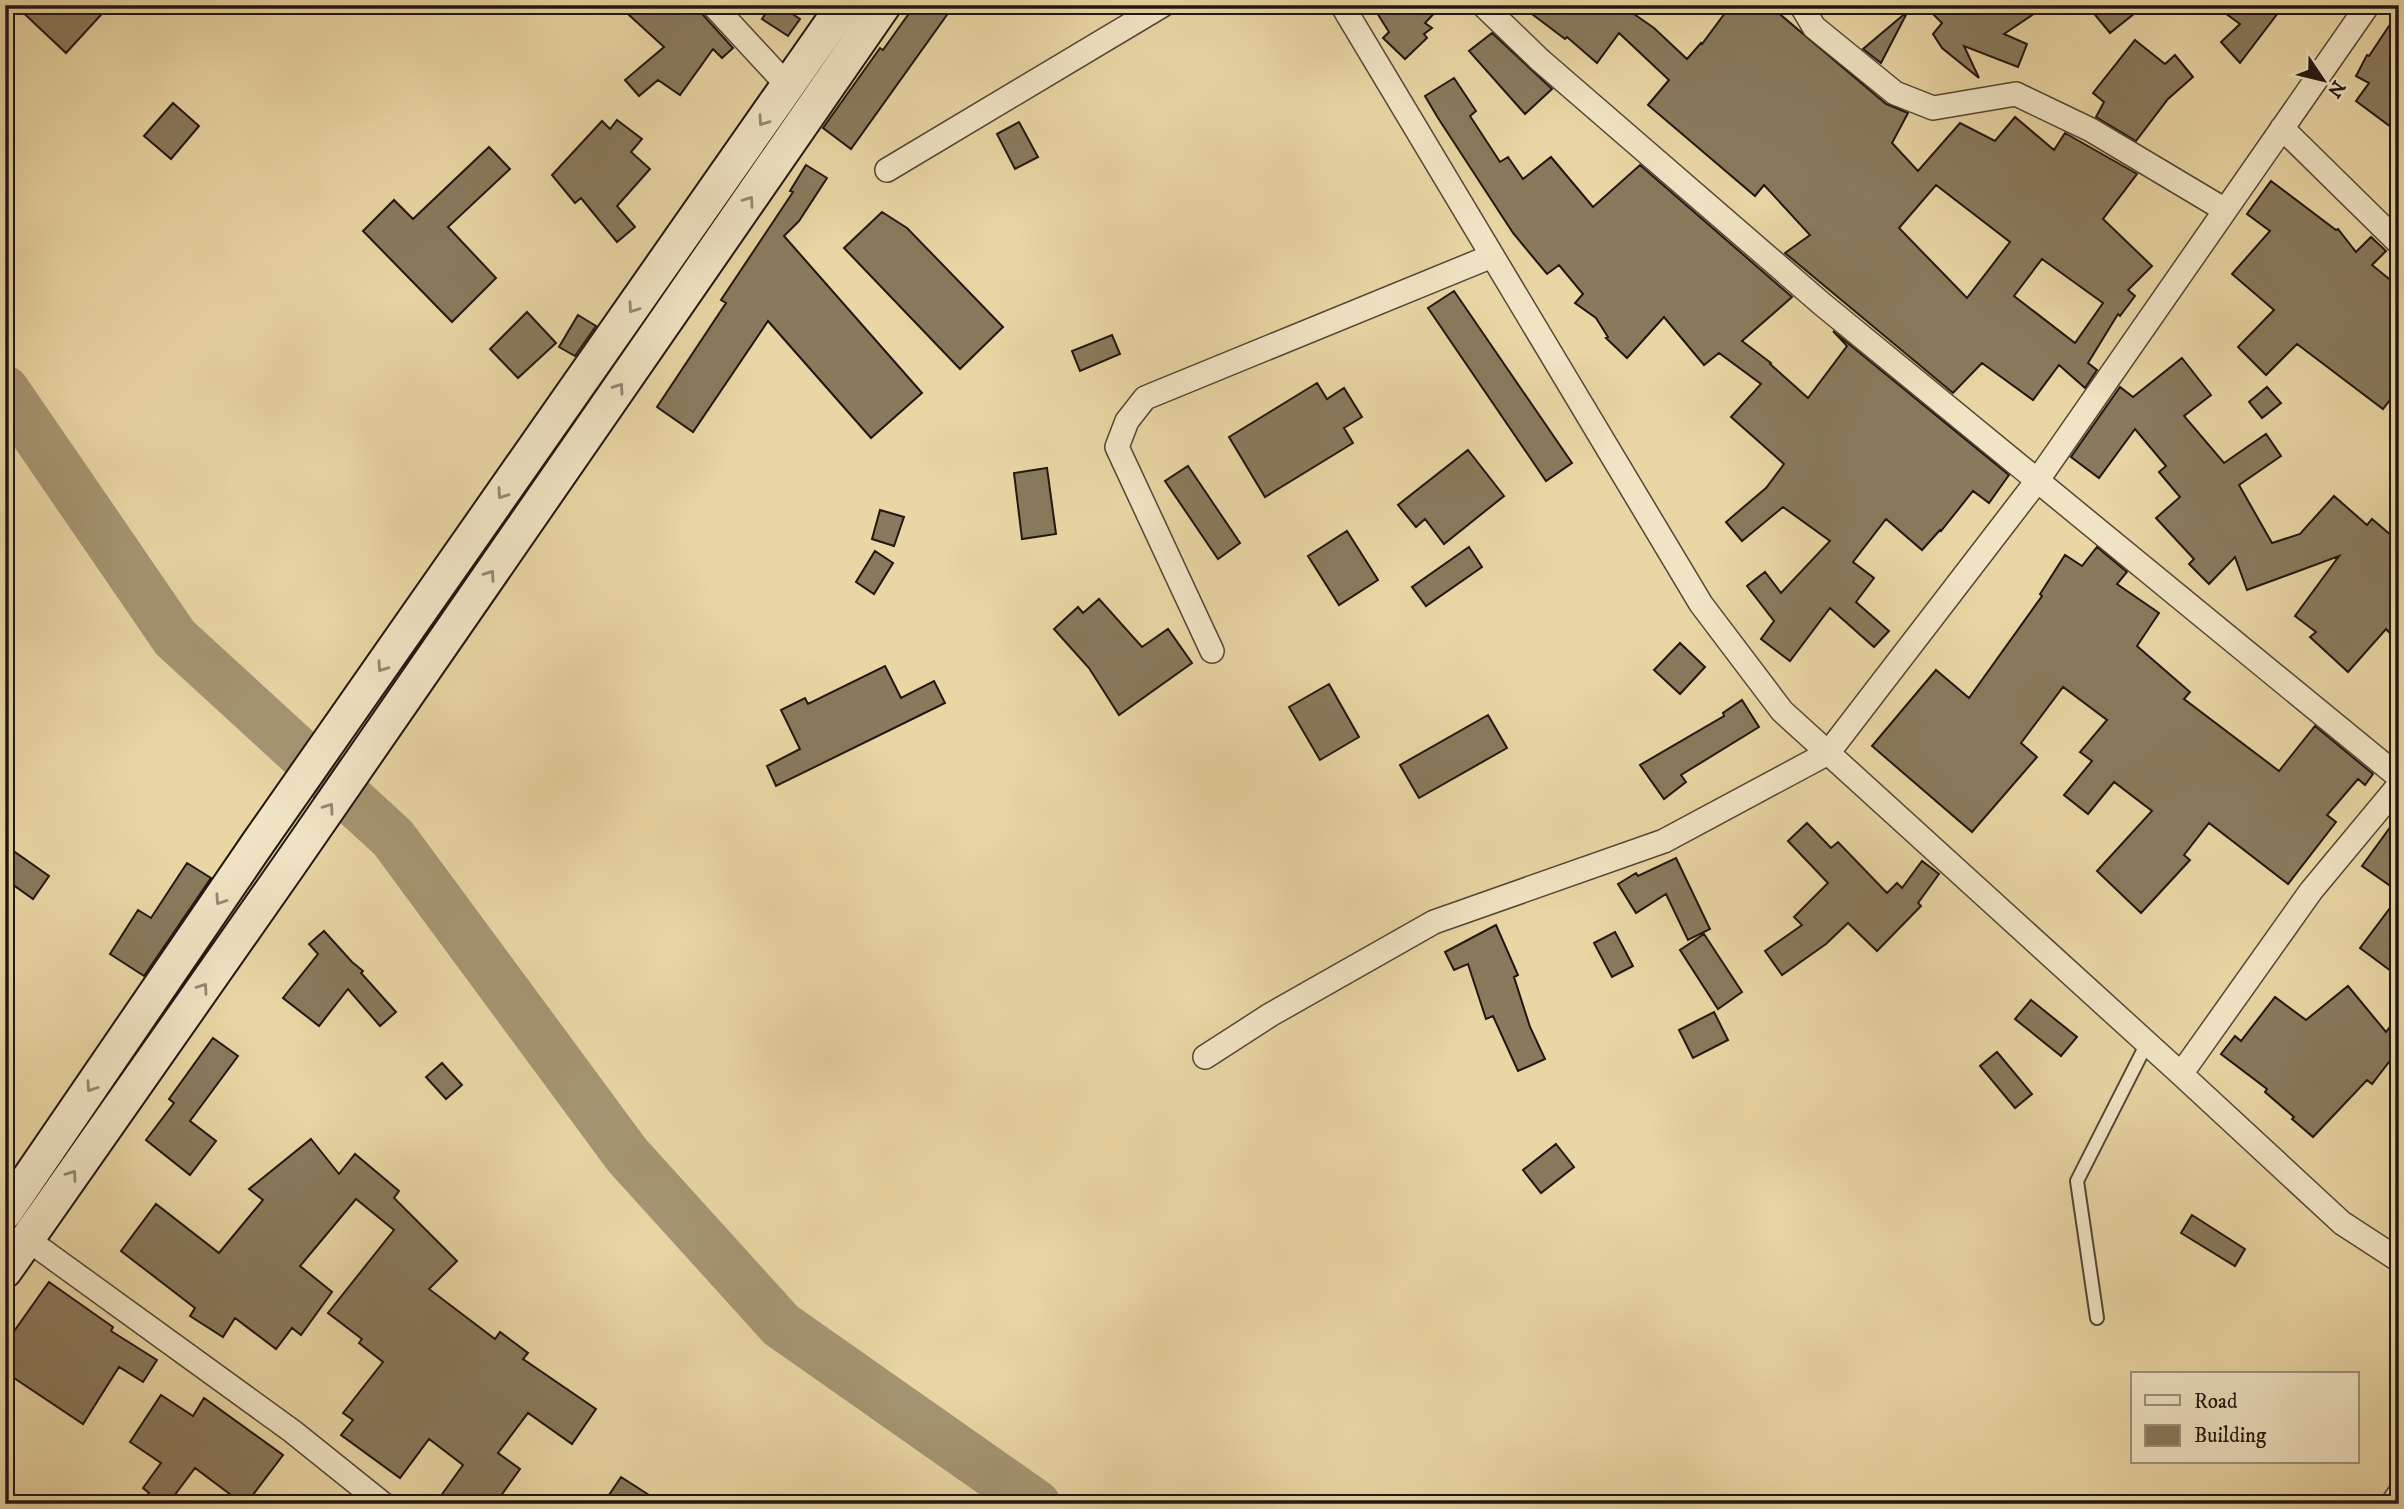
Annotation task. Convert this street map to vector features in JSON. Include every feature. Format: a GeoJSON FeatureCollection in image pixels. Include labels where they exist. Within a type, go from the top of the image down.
{"type":"FeatureCollection","features":[{"type":"Feature","properties":{"kind":"main road"},"geometry":{"type":"LineString","coordinates":[[11,1192],[844,5]]}},
{"type":"Feature","properties":{"kind":"main road"},"geometry":{"type":"LineString","coordinates":[[5,1271],[884,5]]}},
{"type":"Feature","properties":{"kind":"street"},"geometry":{"type":"LineString","coordinates":[[713,5],[788,86]]}},
{"type":"Feature","properties":{"kind":"street"},"geometry":{"type":"LineString","coordinates":[[887,170],[1163,5]]}},
{"type":"Feature","properties":{"kind":"street"},"geometry":{"type":"LineString","coordinates":[[1342,5],[1701,604],[1782,711],[2342,1223],[2399,1260]]}},
{"type":"Feature","properties":{"kind":"street"},"geometry":{"type":"LineString","coordinates":[[1483,5],[1540,60],[1801,286],[2399,777]]}},
{"type":"Feature","properties":{"kind":"street"},"geometry":{"type":"LineString","coordinates":[[1801,5],[1814,27],[1895,93],[1933,108],[2016,94],[2091,130],[2225,210]]}},
{"type":"Feature","properties":{"kind":"street"},"geometry":{"type":"LineString","coordinates":[[1205,1057],[1270,1015],[1434,922],[1664,841],[1829,752],[2037,481],[2368,5]]}},
{"type":"Feature","properties":{"kind":"street"},"geometry":{"type":"LineString","coordinates":[[2281,128],[2399,243]]}},
{"type":"Feature","properties":{"kind":"street"},"geometry":{"type":"LineString","coordinates":[[1212,651],[1117,447],[1127,421],[1145,398],[1492,257]]}},
{"type":"Feature","properties":{"kind":"street"},"geometry":{"type":"LineString","coordinates":[[2181,1074],[2311,891],[2399,785]]}},
{"type":"Feature","properties":{"kind":"street"},"geometry":{"type":"LineString","coordinates":[[11,1192],[50,1207]]}},
{"type":"Feature","properties":{"kind":"street"},"geometry":{"type":"LineString","coordinates":[[27,1239],[292,1431],[383,1504]]}},
{"type":"Feature","properties":{"kind":"street"},"geometry":{"type":"LineString","coordinates":[[2392,1504],[2399,1494]]}},
{"type":"Feature","properties":{"kind":"lane"},"geometry":{"type":"LineString","coordinates":[[2097,1318],[2077,1181],[2147,1043]]}},
{"type":"Feature","properties":{"kind":"building"},"geometry":{"type":"Polygon","coordinates":[[[15,5],[110,5],[66,53],[15,5]]]}},
{"type":"Feature","properties":{"kind":"building"},"geometry":{"type":"Polygon","coordinates":[[[618,5],[699,5],[703,15],[733,48],[722,58],[713,49],[680,95],[658,80],[639,96],[625,80],[664,47],[618,5]]]}},
{"type":"Feature","properties":{"kind":"building"},"geometry":{"type":"Polygon","coordinates":[[[771,5],[779,5],[800,19],[788,36],[762,19],[771,5]]]}},
{"type":"Feature","properties":{"kind":"building"},"geometry":{"type":"Polygon","coordinates":[[[915,5],[954,5],[851,149],[823,128],[880,48],[883,50],[915,5]]]}},
{"type":"Feature","properties":{"kind":"building"},"geometry":{"type":"Polygon","coordinates":[[[1372,5],[1442,5],[1425,23],[1432,28],[1424,34],[1427,38],[1405,59],[1383,38],[1389,32],[1372,5]]]}},
{"type":"Feature","properties":{"kind":"building"},"geometry":{"type":"Polygon","coordinates":[[[1520,5],[1621,5],[1654,28],[1687,59],[1702,44],[1731,5],[1769,5],[1886,104],[1908,113],[1892,143],[1918,171],[1960,123],[1995,141],[2015,117],[2054,150],[2065,133],[2137,174],[2103,219],[2152,266],[2128,290],[2135,296],[2120,316],[2118,314],[2088,363],[2097,370],[2085,388],[2059,365],[2033,400],[1982,363],[1953,393],[1785,253],[1810,235],[1764,185],[1755,196],[1648,105],[1669,80],[1619,33],[1597,63],[1567,37],[1565,39],[1520,5]],[[1936,185],[1899,228],[1967,298],[2010,242],[1936,185]],[[2042,259],[2014,296],[2075,343],[2103,303],[2042,259]]]}},
{"type":"Feature","properties":{"kind":"building"},"geometry":{"type":"Polygon","coordinates":[[[1924,5],[2047,5],[2004,34],[2027,44],[2018,67],[1964,46],[1979,78],[1942,48],[1933,34],[1942,23],[1924,5]]]}},
{"type":"Feature","properties":{"kind":"building"},"geometry":{"type":"Polygon","coordinates":[[[2087,5],[2145,5],[2110,33],[2087,5]]]}},
{"type":"Feature","properties":{"kind":"building"},"geometry":{"type":"Polygon","coordinates":[[[2214,5],[2284,5],[2240,63],[2221,42],[2240,24],[2214,5]]]}},
{"type":"Feature","properties":{"kind":"building"},"geometry":{"type":"Polygon","coordinates":[[[1908,11],[1881,63],[1863,49],[1908,11]]]}},
{"type":"Feature","properties":{"kind":"building"},"geometry":{"type":"Polygon","coordinates":[[[2399,11],[2399,133],[2356,101],[2369,83],[2356,76],[2367,55],[2369,56],[2399,11]]]}},
{"type":"Feature","properties":{"kind":"building"},"geometry":{"type":"Polygon","coordinates":[[[1492,33],[1552,89],[1525,114],[1469,51],[1492,33]]]}},
{"type":"Feature","properties":{"kind":"building"},"geometry":{"type":"Polygon","coordinates":[[[2135,40],[2165,64],[2175,55],[2193,77],[2168,99],[2136,141],[2096,117],[2104,102],[2093,93],[2135,40]]]}},
{"type":"Feature","properties":{"kind":"building"},"geometry":{"type":"Polygon","coordinates":[[[1454,78],[1476,111],[1470,116],[1500,162],[1508,157],[1523,179],[1551,157],[1593,207],[1640,165],[1792,297],[1742,341],[1771,363],[1808,398],[1847,346],[1833,331],[2009,475],[1989,503],[1973,491],[1922,550],[1886,519],[1853,562],[1874,578],[1856,602],[1889,631],[1874,647],[1830,608],[1790,661],[1761,639],[1774,621],[1747,586],[1765,572],[1781,593],[1830,541],[1783,507],[1742,541],[1726,522],[1766,488],[1784,464],[1731,417],[1761,384],[1719,353],[1704,365],[1664,317],[1627,358],[1606,338],[1608,337],[1596,318],[1575,303],[1583,294],[1559,265],[1547,274],[1513,233],[1425,96],[1454,78]]]}},
{"type":"Feature","properties":{"kind":"building"},"geometry":{"type":"Polygon","coordinates":[[[173,103],[199,126],[171,159],[144,136],[173,103]]]}},
{"type":"Feature","properties":{"kind":"building"},"geometry":{"type":"Polygon","coordinates":[[[617,120],[642,139],[631,152],[650,169],[617,206],[635,227],[617,242],[581,198],[575,203],[552,175],[602,121],[610,129],[617,120]]]}},
{"type":"Feature","properties":{"kind":"building"},"geometry":{"type":"Polygon","coordinates":[[[1019,122],[1038,157],[1015,169],[997,134],[1019,122]]]}},
{"type":"Feature","properties":{"kind":"building"},"geometry":{"type":"Polygon","coordinates":[[[489,147],[510,169],[448,227],[496,278],[452,322],[363,231],[394,200],[413,219],[489,147]]]}},
{"type":"Feature","properties":{"kind":"building"},"geometry":{"type":"Polygon","coordinates":[[[806,165],[827,178],[799,221],[784,236],[922,393],[871,438],[768,321],[693,432],[657,407],[726,303],[721,300],[793,192],[790,191],[806,165]]]}},
{"type":"Feature","properties":{"kind":"building"},"geometry":{"type":"Polygon","coordinates":[[[2271,181],[2338,229],[2356,252],[2371,237],[2386,251],[2372,265],[2399,287],[2399,388],[2383,409],[2297,344],[2266,375],[2238,347],[2274,310],[2232,274],[2270,231],[2247,214],[2271,181]]]}},
{"type":"Feature","properties":{"kind":"building"},"geometry":{"type":"Polygon","coordinates":[[[882,212],[907,228],[1003,327],[960,369],[844,248],[882,212]]]}},
{"type":"Feature","properties":{"kind":"building"},"geometry":{"type":"Polygon","coordinates":[[[1454,291],[1572,463],[1546,481],[1428,308],[1454,291]]]}},
{"type":"Feature","properties":{"kind":"building"},"geometry":{"type":"Polygon","coordinates":[[[527,312],[556,343],[518,378],[490,349],[527,312]]]}},
{"type":"Feature","properties":{"kind":"building"},"geometry":{"type":"Polygon","coordinates":[[[578,315],[596,326],[575,356],[559,347],[578,315]]]}},
{"type":"Feature","properties":{"kind":"building"},"geometry":{"type":"Polygon","coordinates":[[[1112,335],[1120,354],[1080,371],[1072,351],[1112,335]]]}},
{"type":"Feature","properties":{"kind":"building"},"geometry":{"type":"Polygon","coordinates":[[[2182,358],[2211,395],[2184,416],[2224,463],[2266,434],[2281,456],[2239,485],[2272,543],[2300,534],[2334,496],[2367,525],[2372,519],[2399,542],[2399,643],[2386,629],[2348,672],[2310,637],[2316,632],[2295,616],[2339,556],[2247,590],[2235,557],[2209,584],[2189,564],[2194,559],[2156,518],[2180,497],[2159,472],[2166,466],[2135,429],[2099,478],[2071,457],[2120,387],[2133,397],[2182,358]]]}},
{"type":"Feature","properties":{"kind":"building"},"geometry":{"type":"Polygon","coordinates":[[[1317,383],[1327,399],[1344,388],[1362,417],[1344,428],[1353,443],[1265,497],[1229,437],[1317,383]]]}},
{"type":"Feature","properties":{"kind":"building"},"geometry":{"type":"Polygon","coordinates":[[[2267,387],[2281,403],[2262,418],[2249,402],[2267,387]]]}},
{"type":"Feature","properties":{"kind":"building"},"geometry":{"type":"Polygon","coordinates":[[[1468,450],[1504,496],[1444,544],[1425,519],[1416,527],[1398,505],[1468,450]]]}},
{"type":"Feature","properties":{"kind":"building"},"geometry":{"type":"Polygon","coordinates":[[[1188,466],[1240,543],[1218,559],[1165,481],[1188,466]]]}},
{"type":"Feature","properties":{"kind":"building"},"geometry":{"type":"Polygon","coordinates":[[[1047,468],[1056,534],[1022,539],[1014,473],[1047,468]]]}},
{"type":"Feature","properties":{"kind":"building"},"geometry":{"type":"Polygon","coordinates":[[[880,510],[904,517],[894,546],[872,539],[880,510]]]}},
{"type":"Feature","properties":{"kind":"building"},"geometry":{"type":"Polygon","coordinates":[[[1347,531],[1378,580],[1339,605],[1308,556],[1347,531]]]}},
{"type":"Feature","properties":{"kind":"building"},"geometry":{"type":"Polygon","coordinates":[[[1469,547],[1482,567],[1426,606],[1412,587],[1469,547]]]}},
{"type":"Feature","properties":{"kind":"building"},"geometry":{"type":"Polygon","coordinates":[[[2097,547],[2127,572],[2117,584],[2159,613],[2137,646],[2190,692],[2184,699],[2279,771],[2315,726],[2373,774],[2365,785],[2358,779],[2327,815],[2336,822],[2288,884],[2209,823],[2184,855],[2190,860],[2141,913],[2097,871],[2152,811],[2114,782],[2088,814],[2064,795],[2092,761],[2080,752],[2107,720],[2063,687],[2021,743],[2037,757],[1972,832],[1872,746],[1936,670],[1969,698],[2042,596],[2040,594],[2065,555],[2082,566],[2097,547]]]}},
{"type":"Feature","properties":{"kind":"building"},"geometry":{"type":"Polygon","coordinates":[[[875,551],[893,563],[874,594],[856,582],[875,551]]]}},
{"type":"Feature","properties":{"kind":"building"},"geometry":{"type":"Polygon","coordinates":[[[1099,599],[1142,647],[1168,629],[1192,663],[1119,715],[1089,668],[1054,629],[1078,607],[1083,613],[1099,599]]]}},
{"type":"Feature","properties":{"kind":"building"},"geometry":{"type":"Polygon","coordinates":[[[1680,643],[1705,667],[1680,694],[1654,670],[1680,643]]]}},
{"type":"Feature","properties":{"kind":"building"},"geometry":{"type":"Polygon","coordinates":[[[885,666],[901,698],[934,681],[945,703],[776,786],[767,766],[800,749],[781,710],[805,698],[808,704],[885,666]]]}},
{"type":"Feature","properties":{"kind":"building"},"geometry":{"type":"Polygon","coordinates":[[[1329,684],[1359,737],[1320,760],[1289,707],[1329,684]]]}},
{"type":"Feature","properties":{"kind":"building"},"geometry":{"type":"Polygon","coordinates":[[[1742,700],[1759,727],[1681,775],[1686,782],[1664,799],[1640,765],[1724,716],[1723,713],[1742,700]]]}},
{"type":"Feature","properties":{"kind":"building"},"geometry":{"type":"Polygon","coordinates":[[[1488,715],[1507,748],[1419,798],[1400,765],[1488,715]]]}},
{"type":"Feature","properties":{"kind":"building"},"geometry":{"type":"Polygon","coordinates":[[[2399,815],[2399,892],[2362,866],[2399,815]]]}},
{"type":"Feature","properties":{"kind":"building"},"geometry":{"type":"Polygon","coordinates":[[[1807,823],[1831,848],[1838,842],[1887,893],[1897,883],[1902,888],[1922,861],[1939,874],[1918,903],[1921,906],[1877,951],[1848,923],[1826,944],[1782,975],[1765,951],[1802,925],[1794,917],[1828,883],[1788,841],[1807,823]]]}},
{"type":"Feature","properties":{"kind":"building"},"geometry":{"type":"Polygon","coordinates":[[[5,845],[49,876],[33,899],[5,879],[5,845]]]}},
{"type":"Feature","properties":{"kind":"building"},"geometry":{"type":"Polygon","coordinates":[[[1676,858],[1710,929],[1688,940],[1666,894],[1636,913],[1618,884],[1636,873],[1638,876],[1676,858]]]}},
{"type":"Feature","properties":{"kind":"building"},"geometry":{"type":"Polygon","coordinates":[[[187,863],[211,878],[144,976],[110,954],[138,910],[151,918],[187,863]]]}},
{"type":"Feature","properties":{"kind":"building"},"geometry":{"type":"Polygon","coordinates":[[[2399,896],[2399,977],[2360,948],[2399,896]]]}},
{"type":"Feature","properties":{"kind":"building"},"geometry":{"type":"Polygon","coordinates":[[[1496,925],[1518,975],[1514,977],[1530,1027],[1545,1059],[1518,1071],[1493,1016],[1486,1019],[1468,964],[1454,970],[1445,952],[1496,925]]]}},
{"type":"Feature","properties":{"kind":"building"},"geometry":{"type":"Polygon","coordinates":[[[324,931],[363,971],[361,973],[396,1012],[380,1026],[348,989],[319,1026],[283,998],[318,954],[309,944],[324,931]]]}},
{"type":"Feature","properties":{"kind":"building"},"geometry":{"type":"Polygon","coordinates":[[[1615,932],[1633,966],[1612,977],[1594,943],[1615,932]]]}},
{"type":"Feature","properties":{"kind":"building"},"geometry":{"type":"Polygon","coordinates":[[[1704,934],[1742,992],[1718,1009],[1680,950],[1704,934]]]}},
{"type":"Feature","properties":{"kind":"building"},"geometry":{"type":"Polygon","coordinates":[[[2348,986],[2386,1032],[2399,1015],[2399,1049],[2372,1084],[2367,1080],[2313,1137],[2265,1092],[2267,1089],[2221,1054],[2235,1036],[2241,1041],[2275,997],[2306,1020],[2348,986]]]}},
{"type":"Feature","properties":{"kind":"building"},"geometry":{"type":"Polygon","coordinates":[[[2031,1000],[2077,1037],[2061,1056],[2015,1019],[2031,1000]]]}},
{"type":"Feature","properties":{"kind":"building"},"geometry":{"type":"Polygon","coordinates":[[[1714,1012],[1728,1040],[1693,1058],[1679,1030],[1714,1012]]]}},
{"type":"Feature","properties":{"kind":"building"},"geometry":{"type":"Polygon","coordinates":[[[213,1038],[238,1056],[190,1121],[216,1141],[190,1175],[146,1140],[174,1103],[169,1099],[213,1038]]]}},
{"type":"Feature","properties":{"kind":"building"},"geometry":{"type":"Polygon","coordinates":[[[1997,1052],[2032,1094],[2015,1108],[1980,1066],[1997,1052]]]}},
{"type":"Feature","properties":{"kind":"building"},"geometry":{"type":"Polygon","coordinates":[[[442,1063],[462,1085],[446,1099],[426,1077],[442,1063]]]}},
{"type":"Feature","properties":{"kind":"building"},"geometry":{"type":"Polygon","coordinates":[[[311,1139],[339,1174],[355,1154],[399,1191],[394,1198],[457,1261],[429,1289],[495,1339],[500,1332],[528,1353],[523,1359],[596,1409],[572,1444],[528,1413],[498,1453],[520,1469],[495,1504],[435,1504],[463,1465],[429,1439],[400,1478],[341,1435],[353,1420],[343,1413],[383,1362],[359,1343],[362,1339],[328,1313],[394,1230],[356,1199],[300,1266],[332,1292],[301,1335],[292,1328],[276,1349],[235,1318],[223,1337],[190,1316],[195,1308],[121,1251],[156,1204],[219,1253],[263,1200],[249,1189],[311,1139]]]}},
{"type":"Feature","properties":{"kind":"building"},"geometry":{"type":"Polygon","coordinates":[[[1556,1144],[1574,1167],[1541,1193],[1523,1170],[1556,1144]]]}},
{"type":"Feature","properties":{"kind":"building"},"geometry":{"type":"Polygon","coordinates":[[[2192,1215],[2245,1249],[2235,1266],[2181,1233],[2192,1215]]]}},
{"type":"Feature","properties":{"kind":"building"},"geometry":{"type":"Polygon","coordinates":[[[49,1282],[113,1327],[111,1331],[157,1360],[143,1382],[119,1367],[83,1424],[5,1372],[5,1344],[49,1282]]]}},
{"type":"Feature","properties":{"kind":"building"},"geometry":{"type":"Polygon","coordinates":[[[161,1395],[193,1416],[204,1398],[283,1455],[246,1504],[195,1468],[168,1504],[141,1504],[149,1493],[143,1488],[161,1463],[130,1442],[161,1395]]]}},
{"type":"Feature","properties":{"kind":"building"},"geometry":{"type":"Polygon","coordinates":[[[621,1477],[663,1504],[603,1504],[621,1477]]]}},
{"type":"Feature","properties":{"kind":"waterway"},"geometry":{"type":"LineString","coordinates":[[5,390],[175,638],[393,838],[627,1155],[781,1325],[1036,1504]]}}]}
